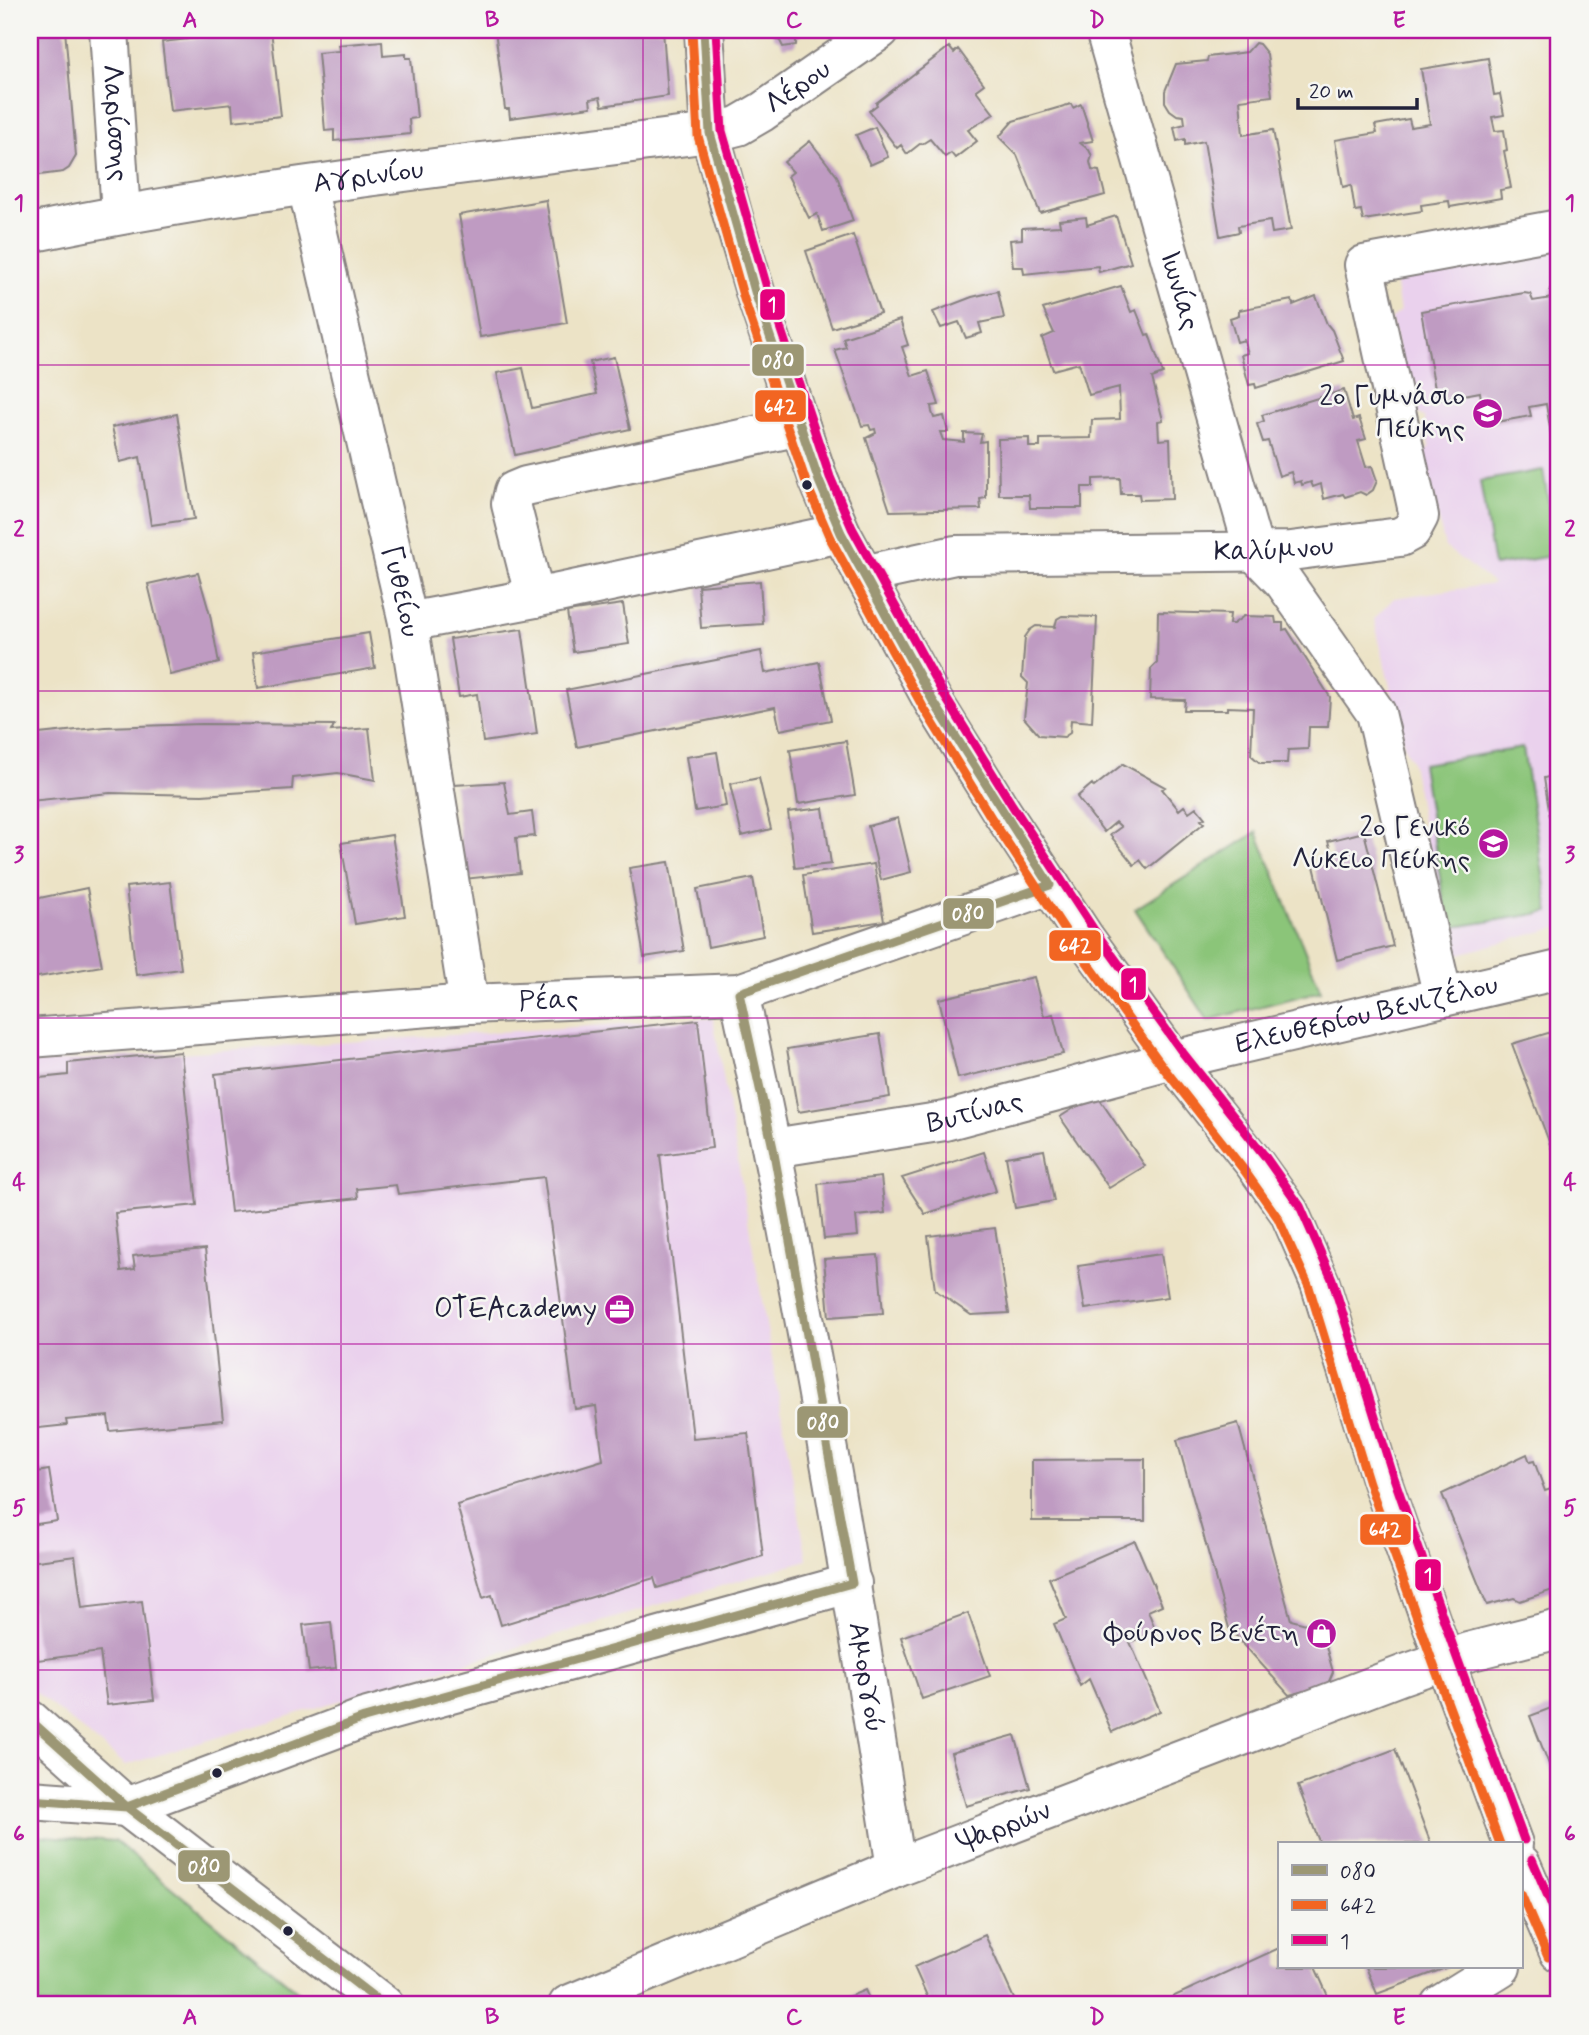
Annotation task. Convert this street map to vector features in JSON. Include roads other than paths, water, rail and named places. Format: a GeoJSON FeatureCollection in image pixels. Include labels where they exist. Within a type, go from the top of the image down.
{"type":"FeatureCollection","features":[{"type":"Feature","properties":{"kind":"street","name":"Λαρίσσης"},"geometry":{"type":"LineString","coordinates":[[109,30],[121,214]]}},
{"type":"Feature","properties":{"kind":"street"},"geometry":{"type":"LineString","coordinates":[[704,30],[710,133],[756,295],[819,481],[841,533],[945,721],[1104,967],[1289,1212],[1321,1283],[1361,1419],[1444,1659],[1512,1842]]}},
{"type":"Feature","properties":{"kind":"street","name":"Λέρου"},"geometry":{"type":"LineString","coordinates":[[710,133],[738,126],[762,112],[880,30]]}},
{"type":"Feature","properties":{"kind":"street","name":"Ιωνίας"},"geometry":{"type":"LineString","coordinates":[[1105,30],[1254,551]]}},
{"type":"Feature","properties":{"kind":"street","name":"Αγρινίου"},"geometry":{"type":"LineString","coordinates":[[30,233],[121,214],[307,186],[710,133]]}},
{"type":"Feature","properties":{"kind":"street","name":"Γυθείου"},"geometry":{"type":"LineString","coordinates":[[307,186],[408,622],[469,1004]]}},
{"type":"Feature","properties":{"kind":"street","name":"Καλύμνου"},"geometry":{"type":"LineString","coordinates":[[863,575],[955,555],[1291,551],[1400,537],[1411,530],[1419,516],[1364,265],[1559,229]]}},
{"type":"Feature","properties":{"kind":"street"},"geometry":{"type":"LineString","coordinates":[[535,598],[511,504],[514,491],[526,486],[800,426]]}},
{"type":"Feature","properties":{"kind":"street"},"geometry":{"type":"LineString","coordinates":[[408,622],[841,533]]}},
{"type":"Feature","properties":{"kind":"street"},"geometry":{"type":"LineString","coordinates":[[1254,551],[1284,582],[1376,713],[1443,997]]}},
{"type":"Feature","properties":{"kind":"street","name":"Ρέας"},"geometry":{"type":"LineString","coordinates":[[30,1038],[469,1004],[739,993],[1050,885]]}},
{"type":"Feature","properties":{"kind":"street","name":"Ελευθερίου Βενιζέλου"},"geometry":{"type":"LineString","coordinates":[[1173,1060],[1559,970]]}},
{"type":"Feature","properties":{"kind":"street","name":"Αμοργού"},"geometry":{"type":"LineString","coordinates":[[739,993],[773,1148],[852,1583],[896,1868]]}},
{"type":"Feature","properties":{"kind":"street","name":"Βυτίνας"},"geometry":{"type":"LineString","coordinates":[[773,1148],[945,1121],[1173,1060]]}},
{"type":"Feature","properties":{"kind":"street"},"geometry":{"type":"LineString","coordinates":[[30,1800],[127,1807],[363,1717],[852,1583]]}},
{"type":"Feature","properties":{"kind":"street","name":"Ψαρρών"},"geometry":{"type":"LineString","coordinates":[[568,2005],[896,1868],[1444,1659],[1559,1629]]}},
{"type":"Feature","properties":{"kind":"street"},"geometry":{"type":"LineString","coordinates":[[30,1720],[127,1807],[384,2005]]}},
{"type":"Feature","properties":{"kind":"street"},"geometry":{"type":"LineString","coordinates":[[1522,1868],[1544,1947]]}},
{"type":"Feature","properties":{"kind":"street"},"geometry":{"type":"LineString","coordinates":[[1440,2005],[1499,1968]]}},
{"type":"Feature","properties":{"kind":"place","name":"2ο Γυμνάσιο Πεύκης"},"geometry":{"type":"Point","coordinates":[1488,413]}},
{"type":"Feature","properties":{"kind":"place","name":"2ο Γενικό Λύκειο Πεύκης"},"geometry":{"type":"Point","coordinates":[1493,844]}},
{"type":"Feature","properties":{"kind":"place","name":"OTEAcademy"},"geometry":{"type":"Point","coordinates":[620,1309]}},
{"type":"Feature","properties":{"kind":"place","name":"Φούρνος Βενέτη"},"geometry":{"type":"Point","coordinates":[1322,1633]}}]}
